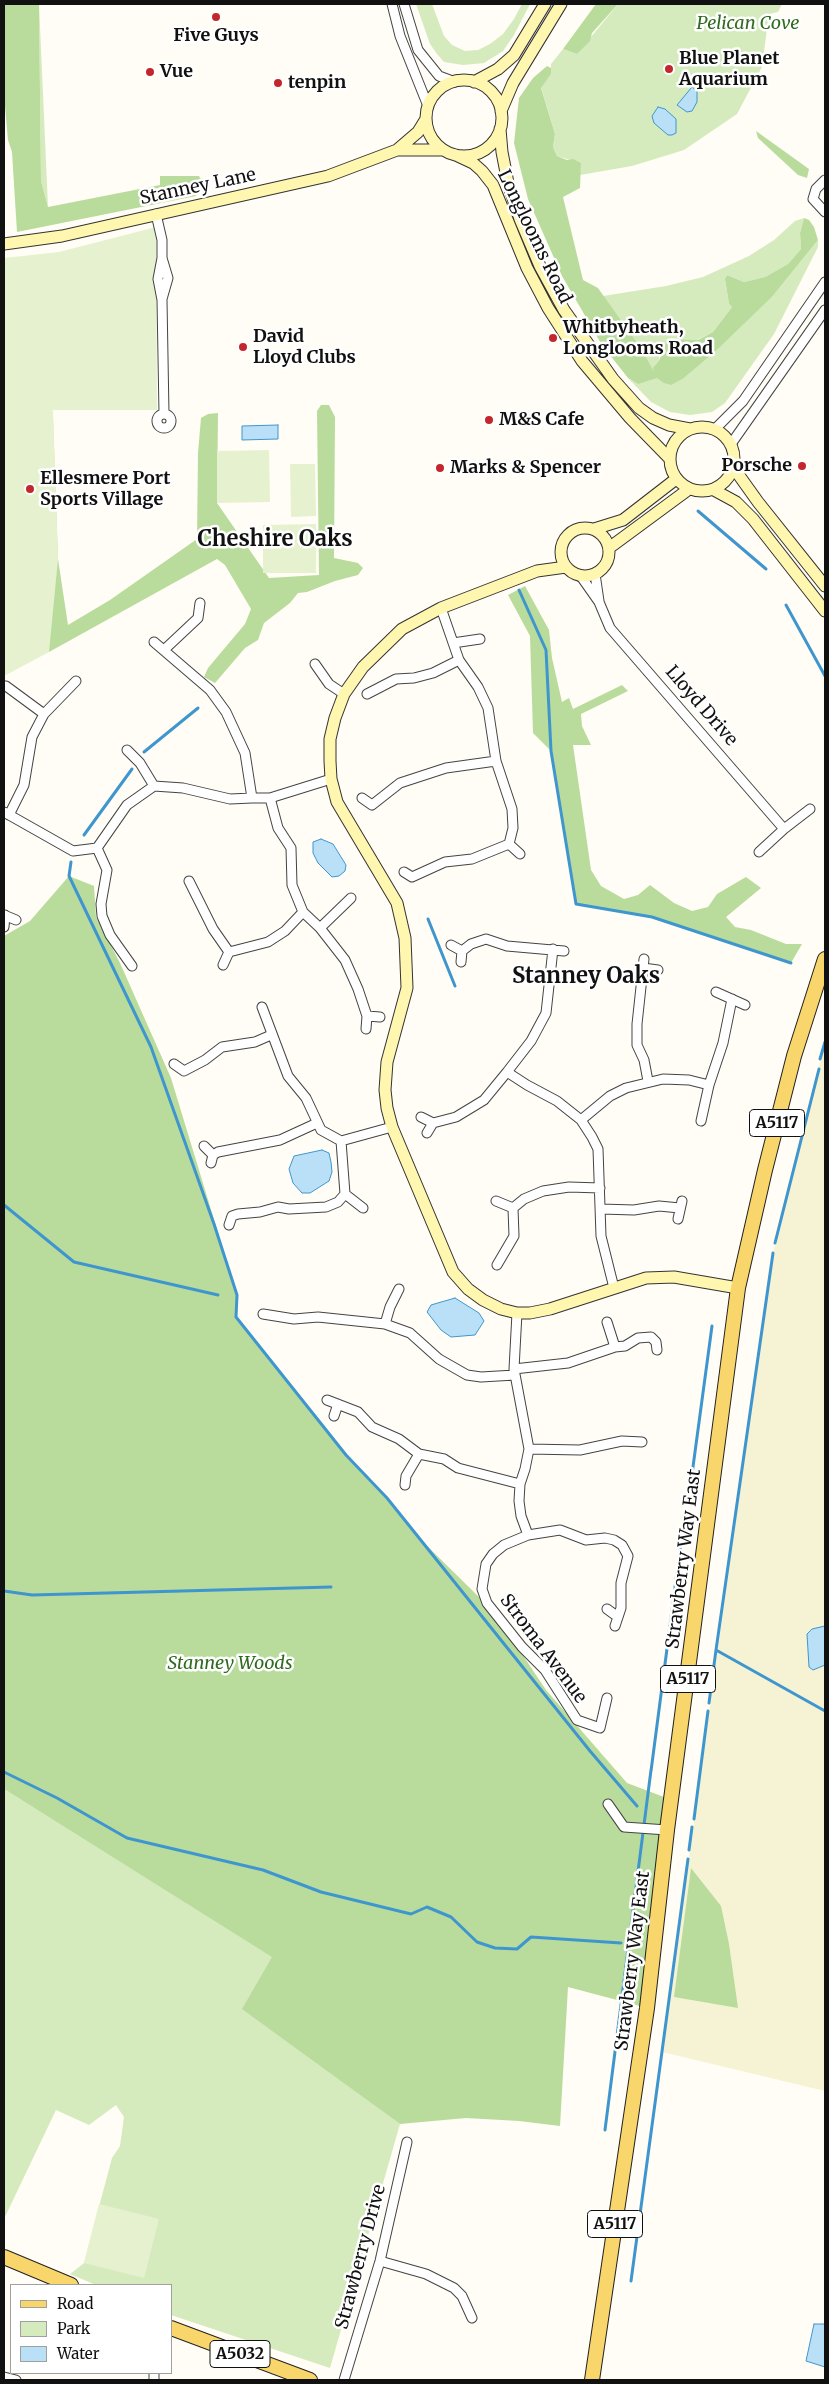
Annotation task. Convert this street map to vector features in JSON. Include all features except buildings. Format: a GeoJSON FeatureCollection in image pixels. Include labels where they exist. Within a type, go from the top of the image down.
{"type":"FeatureCollection","features":[{"type":"Feature","properties":{"kind":"main road","name":"Strawberry Way East"},"geometry":{"type":"LineString","coordinates":[[592,2380],[647,2008],[667,1830],[738,1288],[794,1056],[825,959]]}},
{"type":"Feature","properties":{"kind":"main road"},"geometry":{"type":"LineString","coordinates":[[4,2257],[70,2284]]}},
{"type":"Feature","properties":{"kind":"main road","name":"A5032"},"geometry":{"type":"LineString","coordinates":[[172,2328],[310,2380]]}},
{"type":"Feature","properties":{"kind":"street"},"geometry":{"type":"LineString","coordinates":[[392,4],[400,36],[428,106]]}},
{"type":"Feature","properties":{"kind":"street"},"geometry":{"type":"LineString","coordinates":[[404,4],[418,50],[440,76],[455,82]]}},
{"type":"Feature","properties":{"kind":"street"},"geometry":{"type":"LineString","coordinates":[[545,4],[514,55],[498,69],[474,82],[455,82],[446,85],[436,93],[428,106],[426,119],[434,142],[443,150],[456,155],[472,155],[484,151],[494,141],[500,129],[501,111],[513,82],[561,4]]}},
{"type":"Feature","properties":{"kind":"street"},"geometry":{"type":"LineString","coordinates":[[474,82],[492,92],[501,111]]}},
{"type":"Feature","properties":{"kind":"street","name":"Stanney Lane"},"geometry":{"type":"LineString","coordinates":[[4,244],[45,240],[328,176],[397,150],[418,132],[426,119]]}},
{"type":"Feature","properties":{"kind":"street","name":"Longlooms Road"},"geometry":{"type":"LineString","coordinates":[[500,129],[508,183],[520,219],[540,266],[564,310],[613,379],[639,408],[653,418],[669,425],[690,429]]}},
{"type":"Feature","properties":{"kind":"street","name":"Stanney Lane"},"geometry":{"type":"LineString","coordinates":[[397,150],[443,150]]}},
{"type":"Feature","properties":{"kind":"street","name":"Longlooms Road"},"geometry":{"type":"LineString","coordinates":[[456,155],[473,163],[482,170],[493,185],[527,268],[548,308],[582,360],[630,418],[669,458]]}},
{"type":"Feature","properties":{"kind":"street"},"geometry":{"type":"LineString","coordinates":[[825,180],[816,189],[813,199],[825,212]]}},
{"type":"Feature","properties":{"kind":"street"},"geometry":{"type":"LineString","coordinates":[[156,214],[161,233],[162,258],[168,278],[162,300],[164,414]]}},
{"type":"Feature","properties":{"kind":"street"},"geometry":{"type":"LineString","coordinates":[[715,429],[744,401],[825,282]]}},
{"type":"Feature","properties":{"kind":"street"},"geometry":{"type":"LineString","coordinates":[[731,444],[825,310]]}},
{"type":"Feature","properties":{"kind":"street"},"geometry":{"type":"LineString","coordinates":[[701,426],[715,429],[725,436],[731,444],[734,454],[734,467],[729,478],[714,490],[702,492],[690,489],[676,479],[671,469],[669,458],[674,443],[681,434],[690,429],[701,426]]}},
{"type":"Feature","properties":{"kind":"street"},"geometry":{"type":"LineString","coordinates":[[734,467],[758,502],[825,586]]}},
{"type":"Feature","properties":{"kind":"street"},"geometry":{"type":"LineString","coordinates":[[566,567],[561,555],[564,540],[569,534],[583,528],[594,529],[623,520],[676,479]]}},
{"type":"Feature","properties":{"kind":"street"},"geometry":{"type":"LineString","coordinates":[[609,548],[690,489]]}},
{"type":"Feature","properties":{"kind":"street"},"geometry":{"type":"LineString","coordinates":[[714,490],[736,502],[753,519],[825,611]]}},
{"type":"Feature","properties":{"kind":"street"},"geometry":{"type":"LineString","coordinates":[[537,571],[566,567],[580,575],[595,574],[606,563],[609,548],[601,534],[594,529]]}},
{"type":"Feature","properties":{"kind":"street"},"geometry":{"type":"LineString","coordinates":[[561,555],[537,571],[423,616],[384,645],[363,667],[344,694],[335,718],[330,740],[331,779],[337,802],[397,903],[405,938],[407,988],[386,1072],[387,1108],[392,1127],[453,1272],[468,1289],[482,1300],[517,1313],[550,1309],[646,1278],[674,1278],[738,1288]]}},
{"type":"Feature","properties":{"kind":"street","name":"Lloyd Drive"},"geometry":{"type":"LineString","coordinates":[[595,574],[599,602]]}},
{"type":"Feature","properties":{"kind":"street","name":"Lloyd Drive"},"geometry":{"type":"LineString","coordinates":[[580,575],[599,602],[610,628],[784,829]]}},
{"type":"Feature","properties":{"kind":"street"},"geometry":{"type":"LineString","coordinates":[[165,650],[175,637],[205,613],[200,603]]}},
{"type":"Feature","properties":{"kind":"street"},"geometry":{"type":"LineString","coordinates":[[441,608],[459,660],[478,687],[488,708],[496,761],[512,809],[513,828],[509,844]]}},
{"type":"Feature","properties":{"kind":"street"},"geometry":{"type":"LineString","coordinates":[[453,643],[480,639]]}},
{"type":"Feature","properties":{"kind":"street"},"geometry":{"type":"LineString","coordinates":[[154,642],[210,690],[226,712],[245,753],[252,798]]}},
{"type":"Feature","properties":{"kind":"street"},"geometry":{"type":"LineString","coordinates":[[367,694],[396,679],[433,674],[459,660]]}},
{"type":"Feature","properties":{"kind":"street"},"geometry":{"type":"LineString","coordinates":[[315,664],[329,684],[344,694]]}},
{"type":"Feature","properties":{"kind":"street"},"geometry":{"type":"LineString","coordinates":[[76,681],[44,714],[32,737],[24,785],[6,813],[73,851],[98,848],[127,805],[154,786],[183,788],[230,799],[270,798],[331,779]]}},
{"type":"Feature","properties":{"kind":"street"},"geometry":{"type":"LineString","coordinates":[[6,686],[44,714]]}},
{"type":"Feature","properties":{"kind":"street"},"geometry":{"type":"LineString","coordinates":[[127,750],[140,763],[154,786]]}},
{"type":"Feature","properties":{"kind":"street"},"geometry":{"type":"LineString","coordinates":[[372,805],[400,783],[446,768],[496,761]]}},
{"type":"Feature","properties":{"kind":"street"},"geometry":{"type":"LineString","coordinates":[[270,798],[278,828],[291,848],[292,885],[303,912],[320,928],[345,960],[367,1016],[366,1029]]}},
{"type":"Feature","properties":{"kind":"street"},"geometry":{"type":"LineString","coordinates":[[362,798],[372,805],[373,815]]}},
{"type":"Feature","properties":{"kind":"street"},"geometry":{"type":"LineString","coordinates":[[759,852],[810,809]]}},
{"type":"Feature","properties":{"kind":"street"},"geometry":{"type":"LineString","coordinates":[[509,844],[520,854]]}},
{"type":"Feature","properties":{"kind":"street"},"geometry":{"type":"LineString","coordinates":[[412,887],[408,874],[445,862],[472,859],[509,844]]}},
{"type":"Feature","properties":{"kind":"street"},"geometry":{"type":"LineString","coordinates":[[98,848],[107,870],[102,916],[110,934],[132,966]]}},
{"type":"Feature","properties":{"kind":"street"},"geometry":{"type":"LineString","coordinates":[[189,881],[213,929],[229,952]]}},
{"type":"Feature","properties":{"kind":"street"},"geometry":{"type":"LineString","coordinates":[[320,928],[351,898]]}},
{"type":"Feature","properties":{"kind":"street"},"geometry":{"type":"LineString","coordinates":[[229,952],[268,942],[285,931],[303,912]]}},
{"type":"Feature","properties":{"kind":"street"},"geometry":{"type":"LineString","coordinates":[[4,927],[4,915],[16,920]]}},
{"type":"Feature","properties":{"kind":"street"},"geometry":{"type":"LineString","coordinates":[[462,951],[471,944],[486,939],[507,946],[564,950]]}},
{"type":"Feature","properties":{"kind":"street"},"geometry":{"type":"LineString","coordinates":[[451,945],[462,951]]}},
{"type":"Feature","properties":{"kind":"street"},"geometry":{"type":"LineString","coordinates":[[421,1117],[433,1123],[456,1117],[476,1106],[490,1094],[508,1072],[531,1041],[546,1013],[553,949]]}},
{"type":"Feature","properties":{"kind":"street"},"geometry":{"type":"LineString","coordinates":[[462,951],[462,962]]}},
{"type":"Feature","properties":{"kind":"street"},"geometry":{"type":"LineString","coordinates":[[224,965],[229,952]]}},
{"type":"Feature","properties":{"kind":"street"},"geometry":{"type":"LineString","coordinates":[[648,1081],[638,1045],[637,1024],[643,963],[658,970]]}},
{"type":"Feature","properties":{"kind":"street"},"geometry":{"type":"LineString","coordinates":[[716,992],[745,1005]]}},
{"type":"Feature","properties":{"kind":"street"},"geometry":{"type":"LineString","coordinates":[[701,1121],[709,1085],[723,1043],[732,1000]]}},
{"type":"Feature","properties":{"kind":"street"},"geometry":{"type":"LineString","coordinates":[[262,1007],[288,1076],[306,1098],[321,1130],[328,1136],[341,1141],[392,1127]]}},
{"type":"Feature","properties":{"kind":"street"},"geometry":{"type":"LineString","coordinates":[[367,1016],[380,1017]]}},
{"type":"Feature","properties":{"kind":"street"},"geometry":{"type":"LineString","coordinates":[[174,1064],[183,1075],[222,1047],[255,1042],[271,1035]]}},
{"type":"Feature","properties":{"kind":"street"},"geometry":{"type":"LineString","coordinates":[[508,1072],[556,1101],[581,1120],[598,1149],[601,1236],[614,1288]]}},
{"type":"Feature","properties":{"kind":"street"},"geometry":{"type":"LineString","coordinates":[[581,1120],[610,1096],[648,1081],[663,1079],[689,1080],[709,1085]]}},
{"type":"Feature","properties":{"kind":"street"},"geometry":{"type":"LineString","coordinates":[[204,1146],[212,1159],[230,1148],[280,1140],[317,1123]]}},
{"type":"Feature","properties":{"kind":"street"},"geometry":{"type":"LineString","coordinates":[[428,1133],[433,1123]]}},
{"type":"Feature","properties":{"kind":"street"},"geometry":{"type":"LineString","coordinates":[[229,1216],[260,1212],[272,1207],[289,1209],[326,1207],[338,1202],[345,1194],[341,1141]]}},
{"type":"Feature","properties":{"kind":"street"},"geometry":{"type":"LineString","coordinates":[[513,1208],[524,1199],[544,1191],[569,1187],[600,1188]]}},
{"type":"Feature","properties":{"kind":"street"},"geometry":{"type":"LineString","coordinates":[[345,1194],[363,1208]]}},
{"type":"Feature","properties":{"kind":"street"},"geometry":{"type":"LineString","coordinates":[[496,1200],[513,1208]]}},
{"type":"Feature","properties":{"kind":"street"},"geometry":{"type":"LineString","coordinates":[[601,1209],[634,1210],[681,1204],[678,1219]]}},
{"type":"Feature","properties":{"kind":"street"},"geometry":{"type":"LineString","coordinates":[[497,1265],[507,1251],[514,1236],[513,1208]]}},
{"type":"Feature","properties":{"kind":"street"},"geometry":{"type":"LineString","coordinates":[[385,1324],[390,1306],[399,1290]]}},
{"type":"Feature","properties":{"kind":"street"},"geometry":{"type":"LineString","coordinates":[[517,1313],[514,1372],[529,1449],[520,1484],[521,1516],[528,1535],[560,1530],[586,1540],[605,1538],[622,1545],[628,1556],[622,1577],[622,1599],[615,1626]]}},
{"type":"Feature","properties":{"kind":"street"},"geometry":{"type":"LineString","coordinates":[[263,1314],[294,1319],[318,1317],[385,1324],[410,1333],[439,1359],[467,1374],[481,1377],[568,1363],[589,1354],[625,1346],[638,1338],[655,1334],[657,1350]]}},
{"type":"Feature","properties":{"kind":"street"},"geometry":{"type":"LineString","coordinates":[[607,1322],[615,1348]]}},
{"type":"Feature","properties":{"kind":"street"},"geometry":{"type":"LineString","coordinates":[[327,1400],[358,1412],[367,1424],[399,1439],[419,1454],[444,1459],[458,1468],[520,1484]]}},
{"type":"Feature","properties":{"kind":"street"},"geometry":{"type":"LineString","coordinates":[[334,1416],[338,1404]]}},
{"type":"Feature","properties":{"kind":"street"},"geometry":{"type":"LineString","coordinates":[[529,1449],[580,1450],[622,1441],[642,1442]]}},
{"type":"Feature","properties":{"kind":"street"},"geometry":{"type":"LineString","coordinates":[[404,1485],[406,1476],[419,1454]]}},
{"type":"Feature","properties":{"kind":"street","name":"Stroma Avenue"},"geometry":{"type":"LineString","coordinates":[[528,1535],[504,1546],[493,1554],[486,1564],[482,1589],[487,1602],[522,1647],[545,1670],[577,1720],[600,1728],[607,1698]]}},
{"type":"Feature","properties":{"kind":"street"},"geometry":{"type":"LineString","coordinates":[[607,1609],[618,1616]]}},
{"type":"Feature","properties":{"kind":"street"},"geometry":{"type":"LineString","coordinates":[[608,1804],[624,1827],[667,1830]]}},
{"type":"Feature","properties":{"kind":"street","name":"Strawberry Drive"},"geometry":{"type":"LineString","coordinates":[[344,2380],[380,2261],[407,2142]]}},
{"type":"Feature","properties":{"kind":"street"},"geometry":{"type":"LineString","coordinates":[[380,2261],[426,2274],[454,2288],[462,2296],[472,2318]]}},
{"type":"Feature","properties":{"kind":"street"},"geometry":{"type":"LineString","coordinates":[[4,2378],[16,2380]]}},
{"type":"Feature","properties":{"kind":"shaded area"},"geometry":{"type":"Polygon","coordinates":[[[825,1042],[825,2091],[662,2052],[773,1253],[825,1042]]]}},
{"type":"Feature","properties":{"kind":"green space"},"geometry":{"type":"Polygon","coordinates":[[[4,4],[39,4],[41,181],[48,207],[160,185],[160,176],[199,176],[205,187],[196,196],[17,232],[12,152],[8,140],[4,95],[4,4]]]}},
{"type":"Feature","properties":{"kind":"green space"},"geometry":{"type":"Polygon","coordinates":[[[39,4],[48,207],[41,181],[39,4]]]}},
{"type":"Feature","properties":{"kind":"green space"},"geometry":{"type":"Polygon","coordinates":[[[416,4],[432,4],[444,36],[452,45],[465,51],[478,50],[490,44],[503,34],[522,4],[530,4],[514,35],[503,51],[484,63],[463,65],[444,62],[437,54],[430,44],[416,4]]]}},
{"type":"Feature","properties":{"kind":"green space"},"geometry":{"type":"Polygon","coordinates":[[[596,4],[618,4],[592,33],[590,41],[577,54],[563,49],[596,4]]]}},
{"type":"Feature","properties":{"kind":"green space","name":"Pelican Cove"},"geometry":{"type":"Polygon","coordinates":[[[618,4],[782,4],[778,12],[769,14],[762,67],[737,114],[684,150],[632,166],[580,175],[581,163],[557,156],[553,147],[555,134],[541,87],[551,74],[551,64],[563,49],[577,54],[618,4]]]}},
{"type":"Feature","properties":{"kind":"green space"},"geometry":{"type":"Polygon","coordinates":[[[547,66],[551,68],[551,74],[541,88],[555,134],[553,147],[557,156],[567,160],[573,159],[581,163],[580,188],[563,197],[583,280],[598,288],[642,350],[654,372],[653,368],[659,361],[666,343],[677,339],[698,340],[713,332],[732,307],[729,304],[725,279],[727,275],[744,282],[765,277],[788,264],[801,249],[800,233],[804,218],[809,220],[814,227],[818,240],[772,297],[716,351],[684,378],[671,385],[657,378],[638,384],[628,378],[602,345],[562,276],[528,199],[514,143],[519,98],[533,78],[547,66]]]}},
{"type":"Feature","properties":{"kind":"green space"},"geometry":{"type":"Polygon","coordinates":[[[756,131],[809,169],[807,178],[798,175],[758,138],[756,131]]]}},
{"type":"Feature","properties":{"kind":"green space"},"geometry":{"type":"Polygon","coordinates":[[[804,218],[800,233],[801,249],[788,264],[765,277],[744,282],[727,275],[725,279],[729,304],[732,307],[713,332],[697,340],[677,339],[660,353],[659,361],[684,378],[716,351],[772,297],[818,240],[818,247],[774,334],[725,403],[712,412],[690,415],[670,412],[651,402],[628,378],[638,384],[603,296],[666,286],[703,277],[749,256],[774,240],[795,221],[804,218]]]}},
{"type":"Feature","properties":{"kind":"green space","name":"Ellesmere Port Sports Village"},"geometry":{"type":"Polygon","coordinates":[[[156,227],[157,410],[53,410],[58,559],[49,652],[4,676],[4,258],[59,252],[156,227]]]}},
{"type":"Feature","properties":{"kind":"green space"},"geometry":{"type":"Polygon","coordinates":[[[321,405],[329,405],[335,417],[334,558],[358,563],[363,568],[358,575],[335,581],[307,592],[298,593],[290,603],[264,623],[258,640],[245,648],[215,683],[204,677],[208,668],[245,624],[251,609],[225,565],[217,559],[49,652],[48,420],[53,419],[58,559],[68,625],[110,600],[197,539],[198,453],[201,418],[208,414],[218,413],[217,503],[269,578],[319,575],[317,411],[321,405]]]}},
{"type":"Feature","properties":{"kind":"green space"},"geometry":{"type":"Polygon","coordinates":[[[269,450],[270,502],[217,503],[217,451],[269,450]]]}},
{"type":"Feature","properties":{"kind":"green space"},"geometry":{"type":"Polygon","coordinates":[[[290,464],[315,464],[316,516],[291,517],[290,464]]]}},
{"type":"Feature","properties":{"kind":"green space"},"geometry":{"type":"Polygon","coordinates":[[[316,524],[316,573],[263,573],[263,525],[316,524]]]}},
{"type":"Feature","properties":{"kind":"green space"},"geometry":{"type":"Polygon","coordinates":[[[525,586],[549,630],[552,658],[562,702],[569,698],[573,709],[622,685],[628,691],[581,714],[582,726],[591,745],[573,745],[591,870],[601,886],[624,899],[638,895],[650,885],[674,903],[692,911],[708,907],[717,894],[746,877],[761,888],[726,917],[735,927],[751,930],[786,944],[802,944],[791,963],[652,917],[576,904],[551,751],[533,733],[530,636],[508,595],[525,586]]]}},
{"type":"Feature","properties":{"kind":"green space","name":"Stanney Woods"},"geometry":{"type":"Polygon","coordinates":[[[69,876],[94,886],[96,917],[120,963],[171,1078],[237,1295],[236,1317],[346,1455],[387,1498],[417,1536],[481,1599],[520,1651],[546,1690],[627,1783],[672,1800],[647,2008],[568,1987],[560,2126],[519,2121],[466,2118],[400,2124],[242,2009],[272,1957],[4,1789],[4,936],[30,921],[69,876]]]}},
{"type":"Feature","properties":{"kind":"green space"},"geometry":{"type":"Polygon","coordinates":[[[4,1789],[273,1957],[313,2060],[400,2124],[330,2368],[172,2315],[172,2284],[94,2284],[70,2274],[84,2263],[112,2158],[120,2146],[124,2117],[116,2105],[89,2125],[56,2110],[4,2219],[4,1789]]]}},
{"type":"Feature","properties":{"kind":"green space"},"geometry":{"type":"Polygon","coordinates":[[[691,1868],[721,1906],[729,1944],[738,2008],[674,1997],[691,1868]]]}},
{"type":"Feature","properties":{"kind":"green space"},"geometry":{"type":"Polygon","coordinates":[[[99,2204],[159,2219],[144,2278],[84,2263],[99,2204]]]}},
{"type":"Feature","properties":{"kind":"water"},"geometry":{"type":"Polygon","coordinates":[[[692,87],[697,91],[697,102],[692,111],[687,112],[677,105],[692,87]]]}},
{"type":"Feature","properties":{"kind":"water"},"geometry":{"type":"Polygon","coordinates":[[[658,107],[665,109],[676,119],[676,133],[668,135],[654,123],[652,116],[658,107]]]}},
{"type":"Feature","properties":{"kind":"water"},"geometry":{"type":"Polygon","coordinates":[[[278,425],[278,439],[242,440],[242,426],[278,425]]]}},
{"type":"Feature","properties":{"kind":"water"},"geometry":{"type":"Polygon","coordinates":[[[321,839],[333,844],[346,865],[345,871],[339,876],[332,877],[318,863],[313,853],[313,842],[321,839]]]}},
{"type":"Feature","properties":{"kind":"water"},"geometry":{"type":"Polygon","coordinates":[[[322,1150],[329,1153],[332,1172],[329,1181],[310,1193],[302,1193],[293,1183],[289,1169],[294,1156],[322,1150]]]}},
{"type":"Feature","properties":{"kind":"water"},"geometry":{"type":"Polygon","coordinates":[[[455,1298],[479,1313],[484,1321],[475,1335],[451,1337],[441,1330],[427,1312],[431,1305],[455,1298]]]}},
{"type":"Feature","properties":{"kind":"water"},"geometry":{"type":"Polygon","coordinates":[[[825,1626],[825,1665],[813,1670],[809,1667],[807,1634],[812,1629],[825,1626]]]}},
{"type":"Feature","properties":{"kind":"water"},"geometry":{"type":"Polygon","coordinates":[[[814,2324],[825,2324],[825,2367],[806,2361],[814,2324]]]}},
{"type":"Feature","properties":{"kind":"waterway"},"geometry":{"type":"LineString","coordinates":[[698,511],[766,569]]}},
{"type":"Feature","properties":{"kind":"waterway"},"geometry":{"type":"LineString","coordinates":[[519,590],[546,650],[551,751],[576,904],[652,917],[791,963]]}},
{"type":"Feature","properties":{"kind":"waterway"},"geometry":{"type":"LineString","coordinates":[[786,605],[825,676]]}},
{"type":"Feature","properties":{"kind":"waterway"},"geometry":{"type":"LineString","coordinates":[[144,752],[198,708]]}},
{"type":"Feature","properties":{"kind":"waterway"},"geometry":{"type":"LineString","coordinates":[[84,835],[132,769]]}},
{"type":"Feature","properties":{"kind":"waterway"},"geometry":{"type":"LineString","coordinates":[[71,862],[69,876],[151,1047],[214,1224],[237,1295],[236,1317],[346,1455],[387,1498],[590,1751],[637,1806]]}},
{"type":"Feature","properties":{"kind":"waterway"},"geometry":{"type":"LineString","coordinates":[[428,919],[455,986]]}},
{"type":"Feature","properties":{"kind":"waterway"},"geometry":{"type":"LineString","coordinates":[[820,1059],[825,1042]]}},
{"type":"Feature","properties":{"kind":"waterway"},"geometry":{"type":"LineString","coordinates":[[775,1243],[819,1069]]}},
{"type":"Feature","properties":{"kind":"waterway"},"geometry":{"type":"LineString","coordinates":[[4,1205],[74,1262],[218,1295]]}},
{"type":"Feature","properties":{"kind":"waterway"},"geometry":{"type":"LineString","coordinates":[[716,1650],[773,1253]]}},
{"type":"Feature","properties":{"kind":"waterway"},"geometry":{"type":"LineString","coordinates":[[690,1489],[712,1326]]}},
{"type":"Feature","properties":{"kind":"waterway"},"geometry":{"type":"LineString","coordinates":[[651,1771],[682,1534]]}},
{"type":"Feature","properties":{"kind":"waterway"},"geometry":{"type":"LineString","coordinates":[[4,1591],[32,1595],[331,1587]]}},
{"type":"Feature","properties":{"kind":"waterway"},"geometry":{"type":"LineString","coordinates":[[709,1703],[716,1650],[825,1711]]}},
{"type":"Feature","properties":{"kind":"waterway"},"geometry":{"type":"LineString","coordinates":[[694,1819],[708,1711]]}},
{"type":"Feature","properties":{"kind":"waterway"},"geometry":{"type":"LineString","coordinates":[[605,2130],[651,1770]]}},
{"type":"Feature","properties":{"kind":"waterway"},"geometry":{"type":"LineString","coordinates":[[4,1772],[57,1798],[127,1838],[263,1870],[321,1892],[411,1914],[427,1907],[451,1917],[477,1942],[495,1948],[517,1949],[531,1937],[621,1943]]}},
{"type":"Feature","properties":{"kind":"waterway"},"geometry":{"type":"LineString","coordinates":[[689,1850],[692,1827]]}},
{"type":"Feature","properties":{"kind":"waterway"},"geometry":{"type":"LineString","coordinates":[[631,2281],[688,1859]]}},
{"type":"Feature","properties":{"kind":"place","name":"Five Guys"},"geometry":{"type":"Point","coordinates":[216,17]}},
{"type":"Feature","properties":{"kind":"place","name":"Blue Planet Aquarium"},"geometry":{"type":"Point","coordinates":[669,69]}},
{"type":"Feature","properties":{"kind":"place","name":"Vue"},"geometry":{"type":"Point","coordinates":[150,72]}},
{"type":"Feature","properties":{"kind":"place","name":"tenpin"},"geometry":{"type":"Point","coordinates":[278,83]}},
{"type":"Feature","properties":{"kind":"place","name":"Whitbyheath, Longlooms Road"},"geometry":{"type":"Point","coordinates":[553,338]}},
{"type":"Feature","properties":{"kind":"place","name":"David Lloyd Clubs"},"geometry":{"type":"Point","coordinates":[243,347]}},
{"type":"Feature","properties":{"kind":"place","name":"M&S Cafe"},"geometry":{"type":"Point","coordinates":[489,420]}},
{"type":"Feature","properties":{"kind":"place","name":"Porsche"},"geometry":{"type":"Point","coordinates":[802,466]}},
{"type":"Feature","properties":{"kind":"place","name":"Marks & Spencer"},"geometry":{"type":"Point","coordinates":[440,468]}},
{"type":"Feature","properties":{"kind":"place","name":"Ellesmere Port Sports Village"},"geometry":{"type":"Point","coordinates":[30,489]}},
{"type":"Feature","properties":{"kind":"district","name":"Cheshire Oaks"},"geometry":{"type":"Point","coordinates":[275,540]}},
{"type":"Feature","properties":{"kind":"district","name":"Stanney Oaks"},"geometry":{"type":"Point","coordinates":[586,977]}}]}
